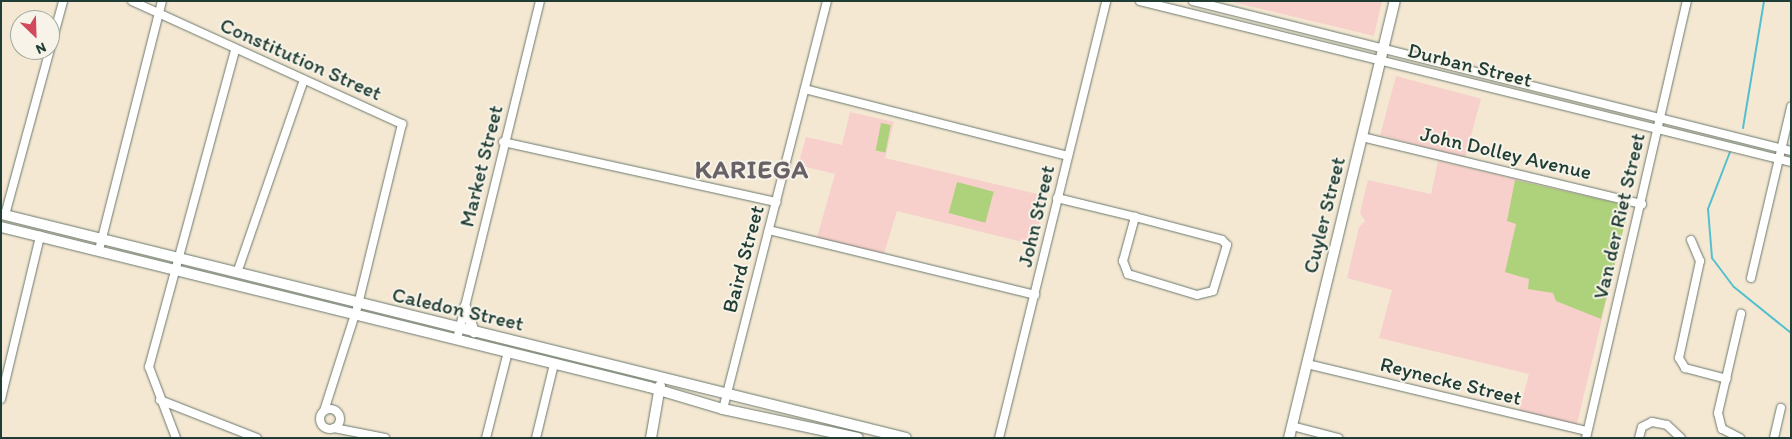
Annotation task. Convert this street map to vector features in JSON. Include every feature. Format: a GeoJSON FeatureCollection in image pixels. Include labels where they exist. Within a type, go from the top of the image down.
{"type":"FeatureCollection","features":[{"type":"Feature","properties":{"kind":"main road","name":"Cuyler Street"},"geometry":{"type":"LineString","coordinates":[[1288,438],[1396,1]]}},
{"type":"Feature","properties":{"kind":"main road","name":"Caledon Street"},"geometry":{"type":"LineString","coordinates":[[3,214],[237,273],[457,339],[723,409],[858,438]]}},
{"type":"Feature","properties":{"kind":"main road","name":"Caledon Street"},"geometry":{"type":"LineString","coordinates":[[1,227],[172,268],[357,309],[460,328],[677,381],[870,433],[906,438]]}},
{"type":"Feature","properties":{"kind":"main road"},"geometry":{"type":"LineString","coordinates":[[465,307],[474,332]]}},
{"type":"Feature","properties":{"kind":"main road"},"geometry":{"type":"LineString","coordinates":[[651,438],[661,392],[652,375]]}},
{"type":"Feature","properties":{"kind":"main road"},"geometry":{"type":"LineString","coordinates":[[661,392],[677,381]]}},
{"type":"Feature","properties":{"kind":"street"},"geometry":{"type":"LineString","coordinates":[[3,214],[63,1]]}},
{"type":"Feature","properties":{"kind":"street","name":"Constitution Street"},"geometry":{"type":"LineString","coordinates":[[132,1],[235,50],[402,124],[357,309]]}},
{"type":"Feature","properties":{"kind":"street"},"geometry":{"type":"LineString","coordinates":[[99,250],[162,1]]}},
{"type":"Feature","properties":{"kind":"street","name":"Market Street"},"geometry":{"type":"LineString","coordinates":[[457,339],[503,142],[540,1]]}},
{"type":"Feature","properties":{"kind":"street","name":"Baird Street"},"geometry":{"type":"LineString","coordinates":[[723,409],[827,1]]}},
{"type":"Feature","properties":{"kind":"street","name":"John Street"},"geometry":{"type":"LineString","coordinates":[[999,438],[1106,1]]}},
{"type":"Feature","properties":{"kind":"street","name":"Durban Street"},"geometry":{"type":"LineString","coordinates":[[1140,1],[1791,162]]}},
{"type":"Feature","properties":{"kind":"street","name":"Durban Street"},"geometry":{"type":"LineString","coordinates":[[1193,1],[1791,151]]}},
{"type":"Feature","properties":{"kind":"street","name":"Van der Riet Street"},"geometry":{"type":"LineString","coordinates":[[1587,435],[1688,1]]}},
{"type":"Feature","properties":{"kind":"street"},"geometry":{"type":"LineString","coordinates":[[176,438],[149,367],[172,268],[181,259],[235,50]]}},
{"type":"Feature","properties":{"kind":"street"},"geometry":{"type":"LineString","coordinates":[[237,273],[304,80]]}},
{"type":"Feature","properties":{"kind":"street"},"geometry":{"type":"LineString","coordinates":[[805,89],[1068,156]]}},
{"type":"Feature","properties":{"kind":"street"},"geometry":{"type":"LineString","coordinates":[[1751,278],[1791,107]]}},
{"type":"Feature","properties":{"kind":"street","name":"John Dolley Avenue"},"geometry":{"type":"LineString","coordinates":[[1362,137],[1642,204]]}},
{"type":"Feature","properties":{"kind":"street"},"geometry":{"type":"LineString","coordinates":[[503,142],[776,202]]}},
{"type":"Feature","properties":{"kind":"street"},"geometry":{"type":"LineString","coordinates":[[1057,198],[1134,217],[1224,241],[1222,271],[1214,291],[1197,295],[1128,274],[1123,261],[1134,217]]}},
{"type":"Feature","properties":{"kind":"street"},"geometry":{"type":"LineString","coordinates":[[769,230],[1035,294]]}},
{"type":"Feature","properties":{"kind":"street"},"geometry":{"type":"LineString","coordinates":[[1,399],[40,236]]}},
{"type":"Feature","properties":{"kind":"street"},"geometry":{"type":"LineString","coordinates":[[1690,240],[1700,261],[1678,358],[1685,368],[1727,379]]}},
{"type":"Feature","properties":{"kind":"street"},"geometry":{"type":"LineString","coordinates":[[357,309],[321,424],[385,438]]}},
{"type":"Feature","properties":{"kind":"street"},"geometry":{"type":"LineString","coordinates":[[1740,438],[1726,433],[1719,423],[1741,314]]}},
{"type":"Feature","properties":{"kind":"street"},"geometry":{"type":"LineString","coordinates":[[486,438],[508,352]]}},
{"type":"Feature","properties":{"kind":"street"},"geometry":{"type":"LineString","coordinates":[[536,438],[554,364]]}},
{"type":"Feature","properties":{"kind":"street","name":"Reynecke Street"},"geometry":{"type":"LineString","coordinates":[[1307,364],[1587,435]]}},
{"type":"Feature","properties":{"kind":"street"},"geometry":{"type":"LineString","coordinates":[[330,391],[337,415],[334,428]]}},
{"type":"Feature","properties":{"kind":"street"},"geometry":{"type":"LineString","coordinates":[[160,400],[257,438]]}},
{"type":"Feature","properties":{"kind":"street"},"geometry":{"type":"LineString","coordinates":[[1774,438],[1781,408]]}},
{"type":"Feature","properties":{"kind":"street"},"geometry":{"type":"LineString","coordinates":[[324,411],[337,415],[352,430]]}},
{"type":"Feature","properties":{"kind":"street"},"geometry":{"type":"LineString","coordinates":[[1639,438],[1642,427],[1652,422],[1673,428],[1682,438]]}},
{"type":"Feature","properties":{"kind":"street"},"geometry":{"type":"LineString","coordinates":[[1292,426],[1338,438]]}},
{"type":"Feature","properties":{"kind":"shaded area"},"geometry":{"type":"Polygon","coordinates":[[[1228,1],[1382,1],[1374,36],[1228,1]]]}},
{"type":"Feature","properties":{"kind":"shaded area"},"geometry":{"type":"Polygon","coordinates":[[[1396,76],[1481,99],[1465,158],[1380,135],[1396,76]]]}},
{"type":"Feature","properties":{"kind":"shaded area"},"geometry":{"type":"Polygon","coordinates":[[[850,112],[894,122],[885,158],[1046,196],[1034,245],[897,211],[883,257],[816,241],[835,174],[798,165],[806,137],[842,145],[850,112]]]}},
{"type":"Feature","properties":{"kind":"shaded area"},"geometry":{"type":"Polygon","coordinates":[[[1438,161],[1629,206],[1576,428],[1518,415],[1529,374],[1379,338],[1392,290],[1347,278],[1359,227],[1365,221],[1360,213],[1368,180],[1431,194],[1438,161]]]}},
{"type":"Feature","properties":{"kind":"green space"},"geometry":{"type":"Polygon","coordinates":[[[881,123],[891,125],[885,152],[876,150],[881,123]]]}},
{"type":"Feature","properties":{"kind":"green space"},"geometry":{"type":"Polygon","coordinates":[[[1515,180],[1629,206],[1601,319],[1556,301],[1553,293],[1528,289],[1529,279],[1505,272],[1516,224],[1507,221],[1515,180]]]}},
{"type":"Feature","properties":{"kind":"green space"},"geometry":{"type":"Polygon","coordinates":[[[957,182],[994,192],[985,223],[949,213],[957,182]]]}},
{"type":"Feature","properties":{"kind":"waterway"},"geometry":{"type":"LineString","coordinates":[[1743,128],[1764,1]]}},
{"type":"Feature","properties":{"kind":"waterway"},"geometry":{"type":"LineString","coordinates":[[1730,152],[1708,209],[1712,258],[1734,287],[1791,333]]}},
{"type":"Feature","properties":{"kind":"district","name":"KARIEGA"},"geometry":{"type":"Point","coordinates":[752,170]}}]}
